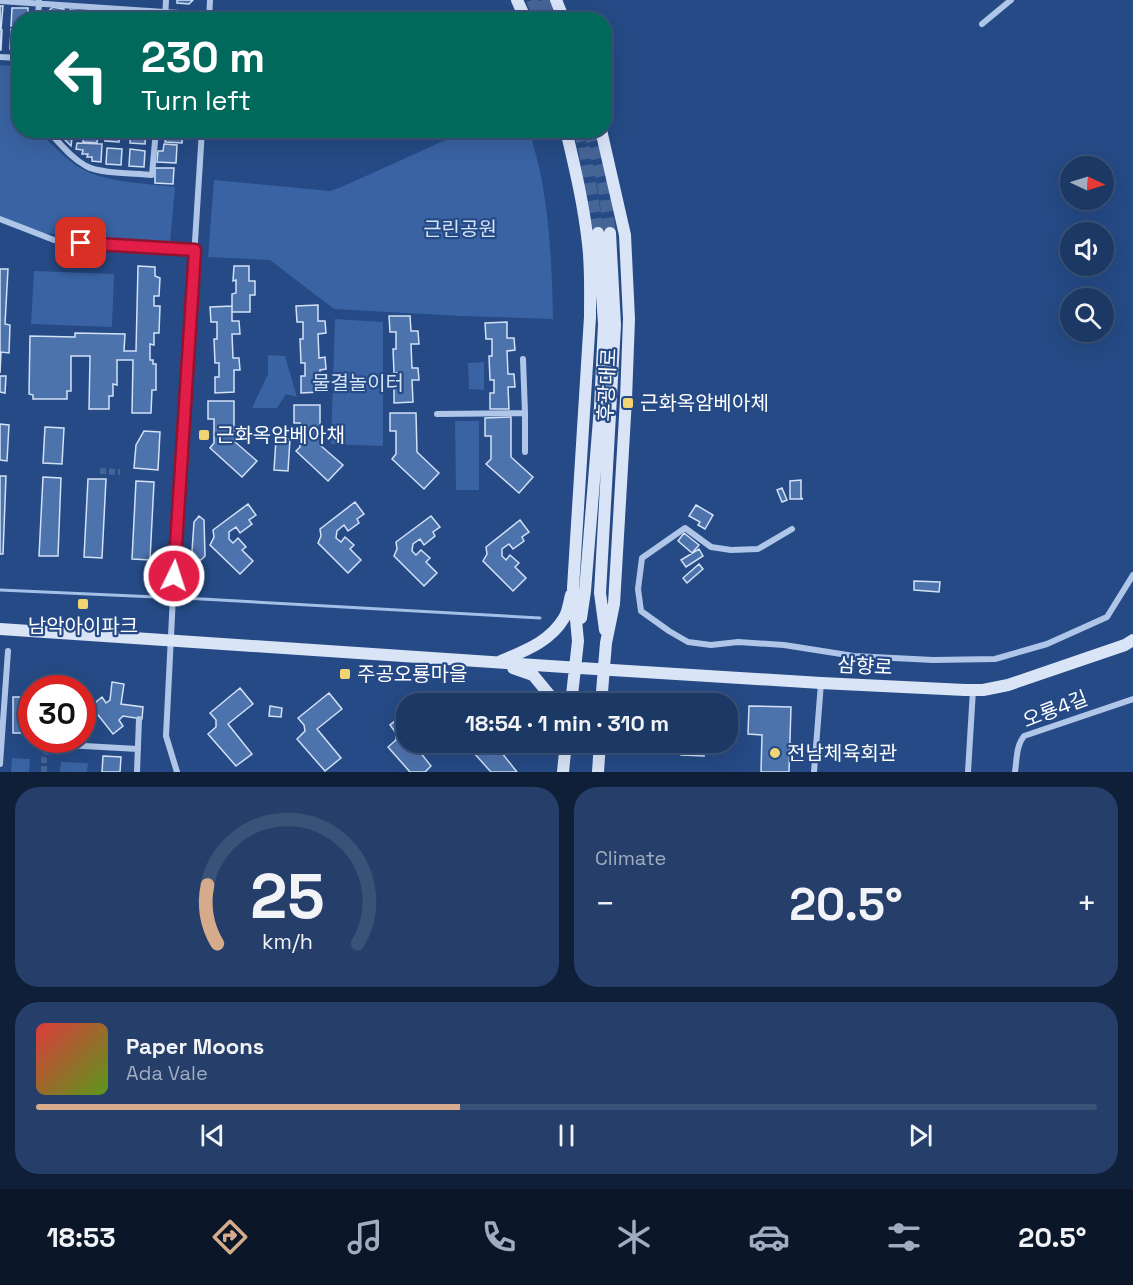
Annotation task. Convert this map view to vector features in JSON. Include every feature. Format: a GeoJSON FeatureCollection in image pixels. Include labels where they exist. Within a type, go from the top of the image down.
{"type":"FeatureCollection","features":[{"type":"Feature","properties":{"kind":"street"},"geometry":{"type":"LineString","coordinates":[[0,1],[106,4],[166,12],[166,0]]}},
{"type":"Feature","properties":{"kind":"street"},"geometry":{"type":"LineString","coordinates":[[982,24],[1011,0]]}},
{"type":"Feature","properties":{"kind":"street"},"geometry":{"type":"LineString","coordinates":[[55,138],[79,161],[93,169],[152,175],[155,138]]}},
{"type":"Feature","properties":{"kind":"street"},"geometry":{"type":"LineString","coordinates":[[177,772],[166,736],[202,138]]}},
{"type":"Feature","properties":{"kind":"street","name":"후광대로"},"geometry":{"type":"LineString","coordinates":[[568,138],[588,243],[591,318],[573,588],[581,668],[574,693]]}},
{"type":"Feature","properties":{"kind":"street","name":"후광대로"},"geometry":{"type":"LineString","coordinates":[[602,693],[606,643],[614,604],[629,319],[625,235],[603,138]]}},
{"type":"Feature","properties":{"kind":"street"},"geometry":{"type":"LineString","coordinates":[[0,219],[54,240],[195,250]]}},
{"type":"Feature","properties":{"kind":"street","name":"후광대로"},"geometry":{"type":"LineString","coordinates":[[578,641],[585,591],[600,407],[604,324],[604,233],[615,325],[600,593],[606,643]]}},
{"type":"Feature","properties":{"kind":"street"},"geometry":{"type":"LineString","coordinates":[[523,359],[525,452]]}},
{"type":"Feature","properties":{"kind":"street"},"geometry":{"type":"LineString","coordinates":[[437,414],[525,413]]}},
{"type":"Feature","properties":{"kind":"street"},"geometry":{"type":"LineString","coordinates":[[792,529],[758,549],[731,550],[711,547],[685,528],[642,558],[638,589],[641,611],[678,637],[699,644],[761,643],[865,657],[933,660],[995,659],[1047,644],[1107,617],[1133,575]]}},
{"type":"Feature","properties":{"kind":"street"},"geometry":{"type":"LineString","coordinates":[[498,662],[533,647],[550,635],[564,618],[573,588]]}},
{"type":"Feature","properties":{"kind":"street","name":"삼향로"},"geometry":{"type":"LineString","coordinates":[[5,630],[820,683],[973,690],[1008,685],[1125,645],[1133,640]]}},
{"type":"Feature","properties":{"kind":"street"},"geometry":{"type":"LineString","coordinates":[[0,764],[8,651]]}},
{"type":"Feature","properties":{"kind":"street"},"geometry":{"type":"LineString","coordinates":[[498,662],[532,675],[547,693]]}},
{"type":"Feature","properties":{"kind":"street"},"geometry":{"type":"LineString","coordinates":[[814,772],[820,683]]}},
{"type":"Feature","properties":{"kind":"street"},"geometry":{"type":"LineString","coordinates":[[968,772],[973,690]]}},
{"type":"Feature","properties":{"kind":"street","name":"오룡4길"},"geometry":{"type":"LineString","coordinates":[[1016,772],[1019,742],[1024,736],[1133,699]]}},
{"type":"Feature","properties":{"kind":"street"},"geometry":{"type":"LineString","coordinates":[[137,772],[139,719]]}},
{"type":"Feature","properties":{"kind":"street"},"geometry":{"type":"LineString","coordinates":[[96,745],[138,749]]}},
{"type":"Feature","properties":{"kind":"street"},"geometry":{"type":"LineString","coordinates":[[563,772],[565,753]]}},
{"type":"Feature","properties":{"kind":"street"},"geometry":{"type":"LineString","coordinates":[[598,772],[599,753]]}},
{"type":"Feature","properties":{"kind":"green space"},"geometry":{"type":"Polygon","coordinates":[[[0,65],[12,66],[12,138],[46,138],[77,166],[99,176],[175,187],[170,244],[43,233],[0,216],[0,65]]]}},
{"type":"Feature","properties":{"kind":"green space","name":"근린공원"},"geometry":{"type":"Polygon","coordinates":[[[450,138],[531,138],[540,171],[546,208],[553,319],[334,309],[270,260],[208,257],[214,180],[330,191],[450,138]]]}},
{"type":"Feature","properties":{"kind":"green space"},"geometry":{"type":"Polygon","coordinates":[[[34,271],[114,274],[112,327],[31,324],[34,271]]]}},
{"type":"Feature","properties":{"kind":"green space","name":"물결놀이터"},"geometry":{"type":"Polygon","coordinates":[[[335,319],[383,322],[383,446],[331,444],[335,319]]]}},
{"type":"Feature","properties":{"kind":"green space"},"geometry":{"type":"Polygon","coordinates":[[[268,355],[285,356],[297,397],[286,394],[277,408],[252,408],[268,374],[268,355]]]}},
{"type":"Feature","properties":{"kind":"green space"},"geometry":{"type":"Polygon","coordinates":[[[484,362],[484,390],[469,389],[468,363],[484,362]]]}},
{"type":"Feature","properties":{"kind":"green space"},"geometry":{"type":"Polygon","coordinates":[[[455,421],[479,421],[479,490],[456,490],[455,421]]]}},
{"type":"Feature","properties":{"kind":"green space"},"geometry":{"type":"Polygon","coordinates":[[[12,758],[30,759],[29,772],[11,772],[12,758]]]}},
{"type":"Feature","properties":{"kind":"green space"},"geometry":{"type":"Polygon","coordinates":[[[61,762],[88,763],[87,772],[60,772],[61,762]]]}},
{"type":"Feature","properties":{"kind":"building"},"geometry":{"type":"Polygon","coordinates":[[[177,0],[193,0],[189,4],[177,3],[177,0]]]}},
{"type":"Feature","properties":{"kind":"building"},"geometry":{"type":"Polygon","coordinates":[[[0,6],[3,6],[1,29],[0,29],[0,6]]]}},
{"type":"Feature","properties":{"kind":"building"},"geometry":{"type":"Polygon","coordinates":[[[53,7],[64,9],[64,12],[47,12],[53,7]]]}},
{"type":"Feature","properties":{"kind":"building"},"geometry":{"type":"Polygon","coordinates":[[[12,8],[28,8],[28,12],[12,12],[11,26],[12,8]]]}},
{"type":"Feature","properties":{"kind":"building"},"geometry":{"type":"Polygon","coordinates":[[[70,10],[94,12],[70,12],[70,10]]]}},
{"type":"Feature","properties":{"kind":"building"},"geometry":{"type":"Polygon","coordinates":[[[0,29],[2,30],[1,50],[0,50],[0,29]]]}},
{"type":"Feature","properties":{"kind":"building"},"geometry":{"type":"Polygon","coordinates":[[[11,29],[12,49],[10,49],[11,29]]]}},
{"type":"Feature","properties":{"kind":"building"},"geometry":{"type":"Polygon","coordinates":[[[63,138],[72,138],[71,146],[63,138]]]}},
{"type":"Feature","properties":{"kind":"building"},"geometry":{"type":"Polygon","coordinates":[[[83,138],[97,138],[97,143],[83,142],[83,138]]]}},
{"type":"Feature","properties":{"kind":"building"},"geometry":{"type":"Polygon","coordinates":[[[105,138],[119,138],[119,142],[105,141],[105,138]]]}},
{"type":"Feature","properties":{"kind":"building"},"geometry":{"type":"Polygon","coordinates":[[[130,138],[145,138],[145,144],[130,143],[130,138]]]}},
{"type":"Feature","properties":{"kind":"building"},"geometry":{"type":"Polygon","coordinates":[[[165,138],[182,138],[182,143],[165,142],[165,138]]]}},
{"type":"Feature","properties":{"kind":"building"},"geometry":{"type":"Polygon","coordinates":[[[77,143],[102,144],[101,162],[92,161],[92,157],[87,157],[88,154],[82,154],[83,150],[76,149],[77,143]]]}},
{"type":"Feature","properties":{"kind":"building"},"geometry":{"type":"Polygon","coordinates":[[[164,144],[177,145],[176,163],[157,162],[158,151],[163,151],[164,144]]]}},
{"type":"Feature","properties":{"kind":"building"},"geometry":{"type":"Polygon","coordinates":[[[107,148],[122,149],[121,165],[106,164],[107,148]]]}},
{"type":"Feature","properties":{"kind":"building"},"geometry":{"type":"Polygon","coordinates":[[[130,149],[145,151],[144,167],[129,166],[130,149]]]}},
{"type":"Feature","properties":{"kind":"building"},"geometry":{"type":"Polygon","coordinates":[[[155,168],[174,168],[173,184],[155,183],[155,168]]]}},
{"type":"Feature","properties":{"kind":"building"},"geometry":{"type":"Polygon","coordinates":[[[138,266],[155,267],[155,276],[160,278],[159,296],[154,296],[154,306],[160,306],[159,333],[154,333],[154,345],[150,344],[150,360],[156,364],[156,390],[152,390],[151,413],[132,413],[133,360],[117,360],[117,385],[113,384],[113,396],[109,396],[109,409],[89,409],[90,356],[71,356],[71,391],[67,391],[67,399],[33,399],[33,395],[29,394],[30,336],[75,337],[75,333],[125,334],[124,351],[136,351],[138,266]]]}},
{"type":"Feature","properties":{"kind":"building"},"geometry":{"type":"Polygon","coordinates":[[[234,266],[249,266],[249,281],[255,281],[255,295],[250,295],[250,312],[232,312],[232,294],[236,293],[236,280],[233,281],[234,266]]]}},
{"type":"Feature","properties":{"kind":"building"},"geometry":{"type":"Polygon","coordinates":[[[0,269],[8,269],[5,324],[10,325],[9,353],[1,352],[0,373],[0,269]]]}},
{"type":"Feature","properties":{"kind":"building"},"geometry":{"type":"Polygon","coordinates":[[[318,305],[318,321],[325,321],[326,333],[318,334],[319,358],[325,357],[326,369],[320,370],[320,392],[301,393],[301,376],[305,376],[305,363],[301,363],[300,339],[303,339],[303,322],[297,322],[296,306],[318,305]]]}},
{"type":"Feature","properties":{"kind":"building"},"geometry":{"type":"Polygon","coordinates":[[[232,306],[232,321],[239,321],[240,334],[232,334],[233,358],[239,358],[240,370],[234,370],[234,392],[215,393],[215,377],[219,377],[219,363],[215,363],[214,339],[217,339],[217,322],[211,322],[210,307],[232,306]]]}},
{"type":"Feature","properties":{"kind":"building"},"geometry":{"type":"Polygon","coordinates":[[[389,316],[410,316],[411,331],[418,331],[419,344],[411,344],[412,368],[418,368],[419,380],[412,380],[413,402],[394,403],[394,387],[398,387],[398,373],[394,373],[393,349],[396,349],[396,332],[390,332],[389,316]]]}},
{"type":"Feature","properties":{"kind":"building"},"geometry":{"type":"Polygon","coordinates":[[[507,322],[507,338],[514,338],[515,350],[507,351],[508,374],[514,374],[515,387],[508,387],[509,409],[490,409],[490,393],[494,393],[494,380],[490,380],[489,356],[492,356],[492,339],[486,339],[485,323],[507,322]]]}},
{"type":"Feature","properties":{"kind":"building"},"geometry":{"type":"Polygon","coordinates":[[[0,376],[6,376],[5,393],[0,392],[0,376]]]}},
{"type":"Feature","properties":{"kind":"building"},"geometry":{"type":"Polygon","coordinates":[[[208,401],[234,401],[234,441],[257,461],[242,477],[210,448],[214,443],[214,419],[208,419],[208,401]]]}},
{"type":"Feature","properties":{"kind":"building"},"geometry":{"type":"Polygon","coordinates":[[[294,405],[320,405],[320,445],[343,465],[328,481],[296,451],[300,447],[300,423],[294,423],[294,405]]]}},
{"type":"Feature","properties":{"kind":"building"},"geometry":{"type":"Polygon","coordinates":[[[390,413],[416,413],[417,452],[439,473],[424,489],[392,459],[396,454],[396,431],[390,431],[390,413]]]}},
{"type":"Feature","properties":{"kind":"building"},"geometry":{"type":"Polygon","coordinates":[[[511,417],[511,457],[533,477],[519,493],[486,464],[491,459],[491,436],[485,436],[485,418],[511,417]]]}},
{"type":"Feature","properties":{"kind":"building"},"geometry":{"type":"Polygon","coordinates":[[[0,424],[9,425],[7,461],[0,460],[0,424]]]}},
{"type":"Feature","properties":{"kind":"building"},"geometry":{"type":"Polygon","coordinates":[[[45,427],[64,428],[62,464],[43,463],[45,427]]]}},
{"type":"Feature","properties":{"kind":"building"},"geometry":{"type":"Polygon","coordinates":[[[144,431],[160,432],[158,470],[134,468],[136,445],[144,431]]]}},
{"type":"Feature","properties":{"kind":"building"},"geometry":{"type":"Polygon","coordinates":[[[276,439],[290,439],[288,471],[274,470],[276,439]]]}},
{"type":"Feature","properties":{"kind":"building"},"geometry":{"type":"Polygon","coordinates":[[[0,476],[6,476],[3,554],[0,554],[0,476]]]}},
{"type":"Feature","properties":{"kind":"building"},"geometry":{"type":"Polygon","coordinates":[[[43,477],[61,478],[58,556],[39,556],[43,477]]]}},
{"type":"Feature","properties":{"kind":"building"},"geometry":{"type":"Polygon","coordinates":[[[88,479],[106,479],[102,558],[84,557],[88,479]]]}},
{"type":"Feature","properties":{"kind":"building"},"geometry":{"type":"Polygon","coordinates":[[[801,480],[801,498],[803,499],[790,499],[790,481],[801,480]]]}},
{"type":"Feature","properties":{"kind":"building"},"geometry":{"type":"Polygon","coordinates":[[[136,481],[154,482],[150,560],[132,559],[136,481]]]}},
{"type":"Feature","properties":{"kind":"building"},"geometry":{"type":"Polygon","coordinates":[[[782,488],[787,500],[782,502],[777,490],[782,488]]]}},
{"type":"Feature","properties":{"kind":"building"},"geometry":{"type":"Polygon","coordinates":[[[355,502],[364,514],[357,519],[359,523],[348,531],[344,525],[337,531],[336,538],[341,542],[345,537],[354,545],[350,549],[361,560],[348,573],[318,543],[321,536],[320,529],[355,502]]]}},
{"type":"Feature","properties":{"kind":"building"},"geometry":{"type":"Polygon","coordinates":[[[248,504],[256,515],[249,520],[252,524],[240,533],[236,527],[229,532],[229,539],[233,543],[238,538],[246,547],[242,550],[253,561],[240,574],[210,545],[214,537],[213,530],[248,504]]]}},
{"type":"Feature","properties":{"kind":"building"},"geometry":{"type":"Polygon","coordinates":[[[696,505],[713,515],[705,529],[698,525],[700,522],[689,516],[696,505]]]}},
{"type":"Feature","properties":{"kind":"building"},"geometry":{"type":"Polygon","coordinates":[[[199,516],[204,520],[205,556],[201,560],[195,559],[192,551],[194,522],[199,516]]]}},
{"type":"Feature","properties":{"kind":"building"},"geometry":{"type":"Polygon","coordinates":[[[431,516],[440,527],[433,532],[435,536],[424,545],[420,539],[413,544],[412,551],[416,555],[421,550],[430,558],[426,562],[437,573],[424,586],[394,556],[397,549],[396,542],[431,516]]]}},
{"type":"Feature","properties":{"kind":"building"},"geometry":{"type":"Polygon","coordinates":[[[520,520],[529,532],[522,537],[524,541],[513,549],[509,544],[502,549],[502,556],[506,560],[510,555],[519,563],[515,567],[526,578],[513,591],[483,561],[487,554],[486,547],[520,520]]]}},
{"type":"Feature","properties":{"kind":"building"},"geometry":{"type":"Polygon","coordinates":[[[684,533],[699,545],[692,553],[678,541],[684,533]]]}},
{"type":"Feature","properties":{"kind":"building"},"geometry":{"type":"Polygon","coordinates":[[[699,549],[703,556],[686,567],[681,560],[699,549]]]}},
{"type":"Feature","properties":{"kind":"building"},"geometry":{"type":"Polygon","coordinates":[[[699,564],[703,569],[687,583],[683,578],[699,564]]]}},
{"type":"Feature","properties":{"kind":"building"},"geometry":{"type":"Polygon","coordinates":[[[914,581],[940,582],[939,592],[914,590],[914,581]]]}},
{"type":"Feature","properties":{"kind":"building"},"geometry":{"type":"Polygon","coordinates":[[[112,682],[124,684],[121,704],[143,707],[142,719],[123,716],[119,720],[123,726],[113,734],[96,712],[96,702],[102,697],[106,703],[110,700],[112,682]]]}},
{"type":"Feature","properties":{"kind":"building"},"geometry":{"type":"Polygon","coordinates":[[[240,688],[253,704],[228,724],[252,754],[236,766],[208,734],[216,727],[216,720],[210,713],[240,688]]]}},
{"type":"Feature","properties":{"kind":"building"},"geometry":{"type":"Polygon","coordinates":[[[329,693],[342,709],[317,729],[341,758],[325,771],[297,739],[305,731],[304,725],[298,718],[329,693]]]}},
{"type":"Feature","properties":{"kind":"building"},"geometry":{"type":"Polygon","coordinates":[[[13,697],[18,697],[18,733],[13,733],[13,697]]]}},
{"type":"Feature","properties":{"kind":"building"},"geometry":{"type":"Polygon","coordinates":[[[270,706],[282,708],[281,717],[269,716],[270,706]]]}},
{"type":"Feature","properties":{"kind":"building","name":"전남체육회관"},"geometry":{"type":"Polygon","coordinates":[[[749,706],[791,707],[789,772],[761,772],[762,735],[748,734],[749,706]]]}},
{"type":"Feature","properties":{"kind":"building"},"geometry":{"type":"Polygon","coordinates":[[[396,720],[396,733],[390,725],[396,720]]]}},
{"type":"Feature","properties":{"kind":"building"},"geometry":{"type":"Polygon","coordinates":[[[396,740],[396,753],[421,753],[431,766],[425,772],[410,772],[388,747],[396,740]]]}},
{"type":"Feature","properties":{"kind":"building"},"geometry":{"type":"Polygon","coordinates":[[[474,753],[502,753],[517,772],[491,772],[474,753]]]}},
{"type":"Feature","properties":{"kind":"building"},"geometry":{"type":"Polygon","coordinates":[[[680,753],[704,753],[704,756],[681,755],[680,753]]]}},
{"type":"Feature","properties":{"kind":"building"},"geometry":{"type":"Polygon","coordinates":[[[103,756],[121,757],[120,772],[102,772],[103,756]]]}},
{"type":"Feature","properties":{"kind":"waterway"},"geometry":{"type":"LineString","coordinates":[[0,590],[156,597]]}},
{"type":"Feature","properties":{"kind":"waterway"},"geometry":{"type":"LineString","coordinates":[[184,598],[540,618]]}},
{"type":"Feature","properties":{"kind":"tunnel"},"geometry":{"type":"LineString","coordinates":[[532,0],[537,12]]}},
{"type":"Feature","properties":{"kind":"tunnel"},"geometry":{"type":"LineString","coordinates":[[543,0],[548,12]]}},
{"type":"Feature","properties":{"kind":"tunnel"},"geometry":{"type":"LineString","coordinates":[[581,138],[598,233]]}},
{"type":"Feature","properties":{"kind":"tunnel"},"geometry":{"type":"LineString","coordinates":[[591,138],[603,183],[610,233]]}},
{"type":"Feature","properties":{"kind":"tunnel"},"geometry":{"type":"LineString","coordinates":[[100,471],[120,472]]}},
{"type":"Feature","properties":{"kind":"tunnel"},"geometry":{"type":"LineString","coordinates":[[44,772],[46,753]]}},
{"type":"Feature","properties":{"kind":"place","name":"근화옥암베아체"},"geometry":{"type":"Point","coordinates":[628,403]}},
{"type":"Feature","properties":{"kind":"place","name":"근화옥암베아채"},"geometry":{"type":"Point","coordinates":[204,435]}},
{"type":"Feature","properties":{"kind":"place","name":"남악아이파크"},"geometry":{"type":"Point","coordinates":[83,604]}},
{"type":"Feature","properties":{"kind":"place","name":"주공오룡마을"},"geometry":{"type":"Point","coordinates":[345,674]}},
{"type":"Feature","properties":{"kind":"place","name":"전남체육회관"},"geometry":{"type":"Point","coordinates":[775,753]}},
{"type":"Feature","properties":{"kind":"route"},"geometry":{"type":"LineString","coordinates":[[81,243],[195,250],[174,576]]}}]}
